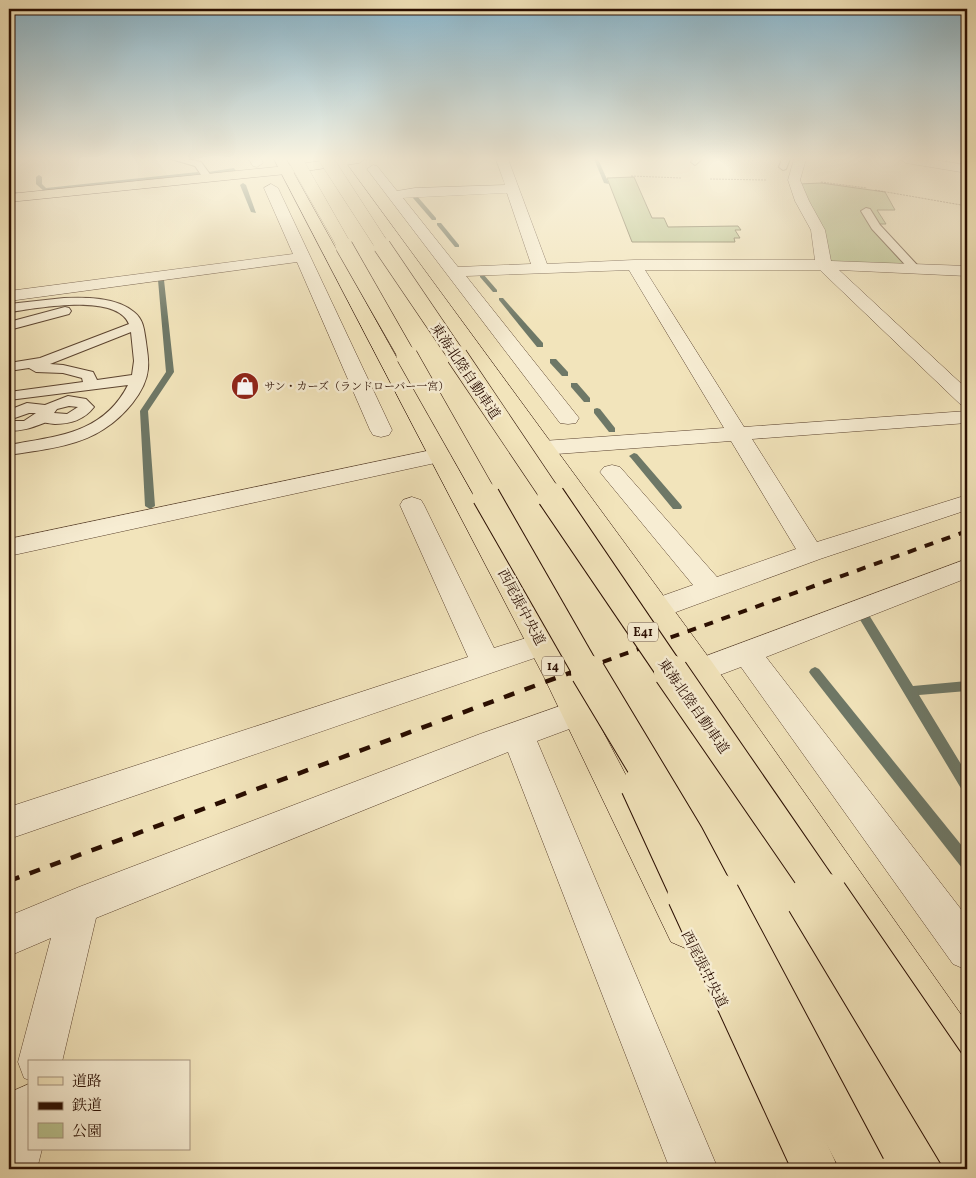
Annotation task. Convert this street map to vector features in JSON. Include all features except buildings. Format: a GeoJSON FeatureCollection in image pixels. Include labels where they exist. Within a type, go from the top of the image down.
{"type":"FeatureCollection","features":[{"type":"Feature","properties":{"kind":"main road","name":"西尾張中央道"},"geometry":{"type":"LineString","coordinates":[[298,214],[310,251],[441,455],[556,645],[577,713],[806,1169]]}},
{"type":"Feature","properties":{"kind":"main road"},"geometry":{"type":"LineString","coordinates":[[309,214],[556,645],[815,1169]]}},
{"type":"Feature","properties":{"kind":"main road","name":"東海北陸自動車道"},"geometry":{"type":"LineString","coordinates":[[364,214],[377,238],[650,619],[967,1100]]}},
{"type":"Feature","properties":{"kind":"main road"},"geometry":{"type":"LineString","coordinates":[[391,214],[443,308],[543,448],[650,619],[755,812],[967,1164]]}},
{"type":"Feature","properties":{"kind":"main road"},"geometry":{"type":"LineString","coordinates":[[650,619],[702,670],[967,1061]]}},
{"type":"Feature","properties":{"kind":"main road"},"geometry":{"type":"LineString","coordinates":[[556,645],[686,836],[864,1169]]}},
{"type":"Feature","properties":{"kind":"street"},"geometry":{"type":"LineString","coordinates":[[409,214],[568,418]]}},
{"type":"Feature","properties":{"kind":"street"},"geometry":{"type":"LineString","coordinates":[[521,214],[541,269]]}},
{"type":"Feature","properties":{"kind":"street"},"geometry":{"type":"LineString","coordinates":[[810,214],[818,230],[824,265],[967,400]]}},
{"type":"Feature","properties":{"kind":"street"},"geometry":{"type":"LineString","coordinates":[[9,296],[310,251],[381,430]]}},
{"type":"Feature","properties":{"kind":"street"},"geometry":{"type":"LineString","coordinates":[[634,265],[811,553]]}},
{"type":"Feature","properties":{"kind":"street"},"geometry":{"type":"LineString","coordinates":[[455,272],[634,265],[824,265],[967,271]]}},
{"type":"Feature","properties":{"kind":"street"},"geometry":{"type":"LineString","coordinates":[[443,308],[470,293]]}},
{"type":"Feature","properties":{"kind":"street"},"geometry":{"type":"LineString","coordinates":[[543,448],[967,417]]}},
{"type":"Feature","properties":{"kind":"street"},"geometry":{"type":"LineString","coordinates":[[9,548],[441,455]]}},
{"type":"Feature","properties":{"kind":"street"},"geometry":{"type":"LineString","coordinates":[[612,472],[712,589]]}},
{"type":"Feature","properties":{"kind":"street"},"geometry":{"type":"LineString","coordinates":[[650,619],[712,589],[811,553],[967,502]]}},
{"type":"Feature","properties":{"kind":"street"},"geometry":{"type":"LineString","coordinates":[[412,504],[486,663]]}},
{"type":"Feature","properties":{"kind":"street"},"geometry":{"type":"LineString","coordinates":[[702,670],[967,568]]}},
{"type":"Feature","properties":{"kind":"street"},"geometry":{"type":"LineString","coordinates":[[9,823],[486,663],[556,645]]}},
{"type":"Feature","properties":{"kind":"street"},"geometry":{"type":"LineString","coordinates":[[746,652],[967,950]]}},
{"type":"Feature","properties":{"kind":"street"},"geometry":{"type":"LineString","coordinates":[[9,936],[79,906],[577,713]]}},
{"type":"Feature","properties":{"kind":"street"},"geometry":{"type":"LineString","coordinates":[[518,735],[694,1169]]}},
{"type":"Feature","properties":{"kind":"street"},"geometry":{"type":"LineString","coordinates":[[40,1060],[79,906]]}},
{"type":"Feature","properties":{"kind":"street"},"geometry":{"type":"LineString","coordinates":[[13,1169],[28,1111]]}},
{"type":"Feature","properties":{"kind":"lane"},"geometry":{"type":"LineString","coordinates":[[868,214],[876,228],[915,269]]}},
{"type":"Feature","properties":{"kind":"lane"},"geometry":{"type":"LineString","coordinates":[[9,308],[56,303],[98,303],[119,308],[129,313],[138,325],[142,364],[137,379],[124,401],[104,422],[84,434],[9,450]]}},
{"type":"Feature","properties":{"kind":"lane"},"geometry":{"type":"LineString","coordinates":[[9,326],[98,303]]}},
{"type":"Feature","properties":{"kind":"lane"},"geometry":{"type":"LineString","coordinates":[[15,367],[43,362],[138,325]]}},
{"type":"Feature","properties":{"kind":"lane"},"geometry":{"type":"LineString","coordinates":[[15,367],[78,371],[88,375],[91,385]]}},
{"type":"Feature","properties":{"kind":"lane"},"geometry":{"type":"LineString","coordinates":[[9,396],[137,379]]}},
{"type":"Feature","properties":{"kind":"lane"},"geometry":{"type":"LineString","coordinates":[[9,415],[27,408],[40,408],[44,414],[38,421],[25,426],[9,426]]}},
{"type":"Feature","properties":{"kind":"lane"},"geometry":{"type":"LineString","coordinates":[[66,439],[67,419]]}},
{"type":"Feature","properties":{"kind":"green space"},"geometry":{"type":"Polygon","coordinates":[[[621,214],[650,214],[652,218],[664,218],[668,227],[738,226],[741,230],[735,230],[740,238],[734,238],[735,242],[632,242],[621,214]]]}},
{"type":"Feature","properties":{"kind":"green space"},"geometry":{"type":"Polygon","coordinates":[[[810,214],[880,214],[886,224],[879,224],[892,240],[920,267],[829,263],[810,214]]]}},
{"type":"Feature","properties":{"kind":"waterway"},"geometry":{"type":"LineString","coordinates":[[430,214],[434,219]]}},
{"type":"Feature","properties":{"kind":"waterway"},"geometry":{"type":"LineString","coordinates":[[439,224],[457,246]]}},
{"type":"Feature","properties":{"kind":"waterway"},"geometry":{"type":"LineString","coordinates":[[482,276],[495,291]]}},
{"type":"Feature","properties":{"kind":"waterway"},"geometry":{"type":"LineString","coordinates":[[150,506],[144,411],[170,372],[161,280]]}},
{"type":"Feature","properties":{"kind":"waterway"},"geometry":{"type":"LineString","coordinates":[[501,299],[540,345]]}},
{"type":"Feature","properties":{"kind":"waterway"},"geometry":{"type":"LineString","coordinates":[[553,361],[565,374]]}},
{"type":"Feature","properties":{"kind":"waterway"},"geometry":{"type":"LineString","coordinates":[[574,385],[587,400]]}},
{"type":"Feature","properties":{"kind":"waterway"},"geometry":{"type":"LineString","coordinates":[[597,411],[612,430]]}},
{"type":"Feature","properties":{"kind":"waterway"},"geometry":{"type":"LineString","coordinates":[[634,456],[677,507]]}},
{"type":"Feature","properties":{"kind":"waterway"},"geometry":{"type":"LineString","coordinates":[[865,618],[909,691]]}},
{"type":"Feature","properties":{"kind":"waterway"},"geometry":{"type":"LineString","coordinates":[[815,672],[967,863]]}},
{"type":"Feature","properties":{"kind":"waterway"},"geometry":{"type":"LineString","coordinates":[[909,691],[967,686]]}},
{"type":"Feature","properties":{"kind":"waterway"},"geometry":{"type":"LineString","coordinates":[[909,691],[967,786]]}},
{"type":"Feature","properties":{"kind":"railway"},"geometry":{"type":"LineString","coordinates":[[569,674],[967,531]]}},
{"type":"Feature","properties":{"kind":"railway"},"geometry":{"type":"LineString","coordinates":[[9,881],[572,672]]}},
{"type":"Feature","properties":{"kind":"place","name":"サン・カーズ（ランドローバー一宮）"},"geometry":{"type":"Point","coordinates":[245,386]}}]}
